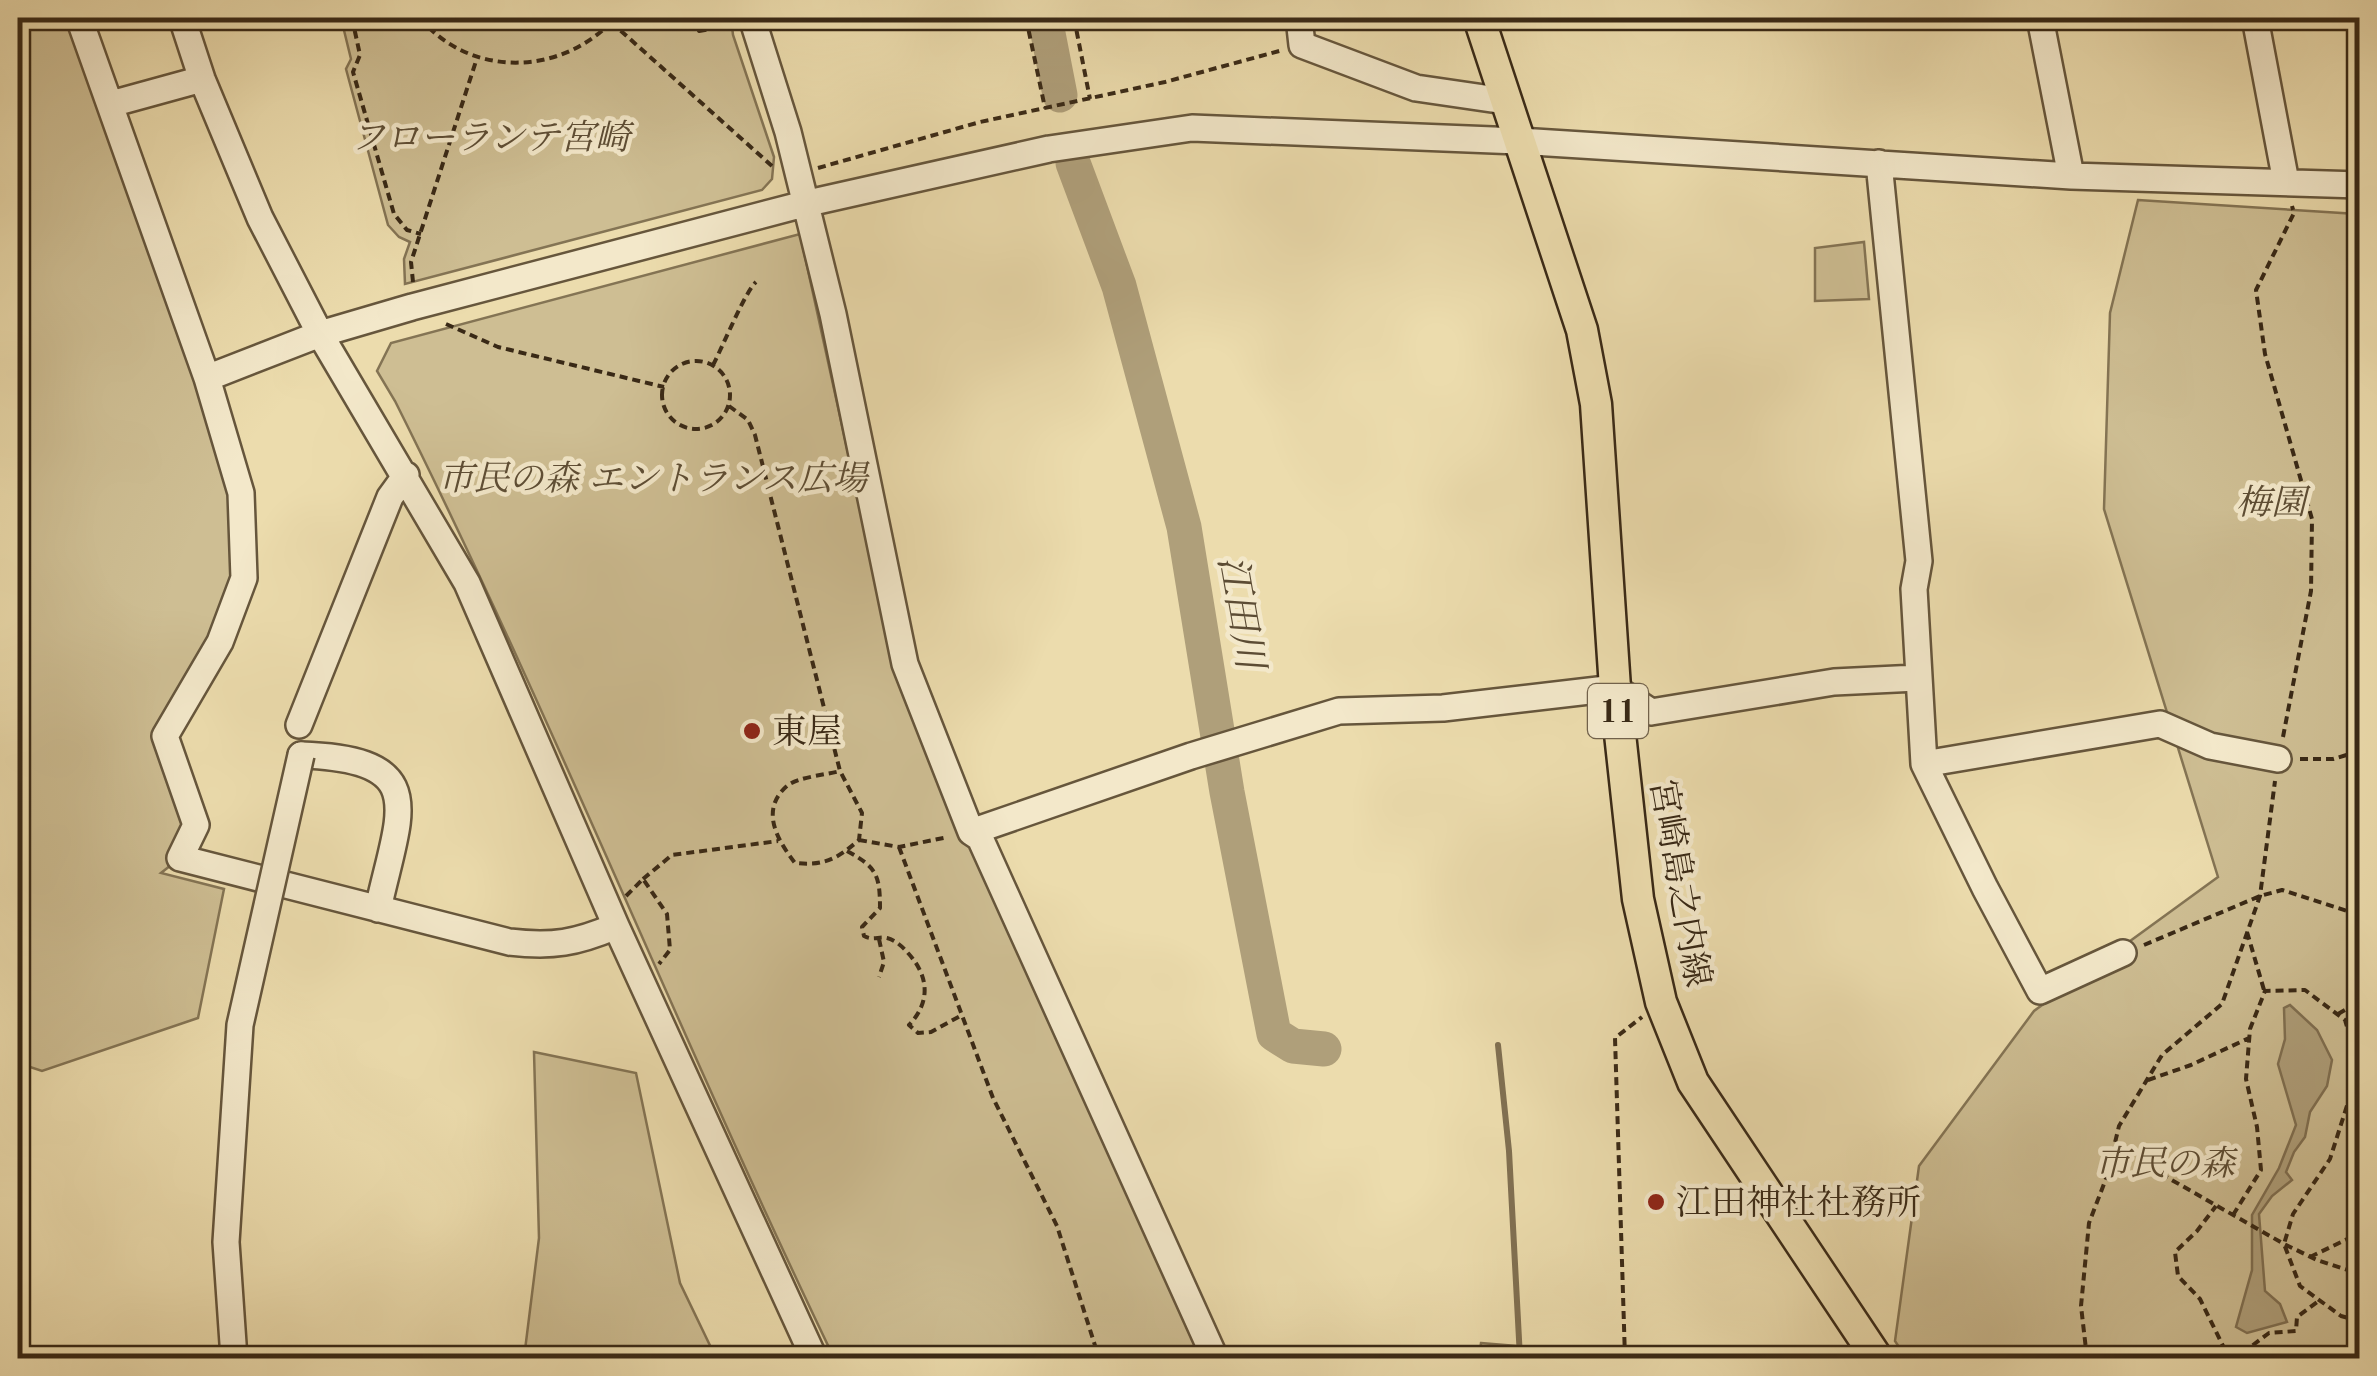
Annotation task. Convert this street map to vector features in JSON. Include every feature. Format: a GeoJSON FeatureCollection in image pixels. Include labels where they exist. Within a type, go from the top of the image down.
{"type":"FeatureCollection","features":[{"type":"Feature","properties":{"kind":"main road","name":"宮崎島之内線"},"geometry":{"type":"LineString","coordinates":[[1479,18],[1582,330],[1596,404],[1615,688],[1638,899],[1661,1002],[1694,1082],[1878,1358]]}},
{"type":"Feature","properties":{"kind":"street"},"geometry":{"type":"LineString","coordinates":[[79,18],[207,378],[241,494],[244,578],[220,642],[165,736],[196,824],[180,858],[509,942],[571,944],[616,926]]}},
{"type":"Feature","properties":{"kind":"street"},"geometry":{"type":"LineString","coordinates":[[182,18],[202,79],[260,218],[320,334],[467,583],[808,1354]]}},
{"type":"Feature","properties":{"kind":"street"},"geometry":{"type":"LineString","coordinates":[[1298,18],[1302,45],[1416,88],[1505,102]]}},
{"type":"Feature","properties":{"kind":"street"},"geometry":{"type":"LineString","coordinates":[[2040,18],[2071,176]]}},
{"type":"Feature","properties":{"kind":"street"},"geometry":{"type":"LineString","coordinates":[[2255,18],[2286,182]]}},
{"type":"Feature","properties":{"kind":"street"},"geometry":{"type":"LineString","coordinates":[[745,20],[788,132],[789,173],[804,204],[833,314],[905,664],[971,832],[980,838],[1215,1358]]}},
{"type":"Feature","properties":{"kind":"street"},"geometry":{"type":"LineString","coordinates":[[111,104],[202,79]]}},
{"type":"Feature","properties":{"kind":"street"},"geometry":{"type":"LineString","coordinates":[[207,378],[320,334],[804,204],[1049,149],[1192,128],[1518,140],[2071,176],[2360,185]]}},
{"type":"Feature","properties":{"kind":"street"},"geometry":{"type":"LineString","coordinates":[[1879,162],[1920,560],[1914,590],[1924,764],[2040,991],[2124,953]]}},
{"type":"Feature","properties":{"kind":"street"},"geometry":{"type":"LineString","coordinates":[[299,725],[390,497],[406,475]]}},
{"type":"Feature","properties":{"kind":"street"},"geometry":{"type":"LineString","coordinates":[[971,832],[1234,742],[1338,711],[1444,708],[1615,688],[1651,712],[1834,682],[1917,678]]}},
{"type":"Feature","properties":{"kind":"street"},"geometry":{"type":"LineString","coordinates":[[1924,764],[2160,724],[2210,746],[2278,759]]}},
{"type":"Feature","properties":{"kind":"street"},"geometry":{"type":"LineString","coordinates":[[234,1358],[226,1242],[240,1025],[302,755],[345,756],[368,763],[389,778],[398,796],[399,818],[378,908]]}},
{"type":"Feature","properties":{"kind":"path"},"geometry":{"type":"LineString","coordinates":[[352,18],[360,55],[354,72],[384,183],[394,214],[407,230],[420,234]]}},
{"type":"Feature","properties":{"kind":"path"},"geometry":{"type":"LineString","coordinates":[[420,18],[447,42],[477,58],[522,64],[550,60],[578,48],[613,20],[789,173],[1302,45]]}},
{"type":"Feature","properties":{"kind":"path"},"geometry":{"type":"LineString","coordinates":[[695,18],[699,31],[745,20]]}},
{"type":"Feature","properties":{"kind":"path"},"geometry":{"type":"LineString","coordinates":[[1026,18],[1045,108]]}},
{"type":"Feature","properties":{"kind":"path"},"geometry":{"type":"LineString","coordinates":[[1074,18],[1090,100]]}},
{"type":"Feature","properties":{"kind":"path"},"geometry":{"type":"LineString","coordinates":[[414,287],[411,262],[477,58]]}},
{"type":"Feature","properties":{"kind":"path"},"geometry":{"type":"LineString","coordinates":[[2087,1358],[2081,1306],[2089,1223],[2118,1126],[2162,1055],[2222,1004],[2260,896],[2278,759],[2311,591],[2312,519],[2266,354],[2256,290],[2294,212],[2286,182]]}},
{"type":"Feature","properties":{"kind":"path"},"geometry":{"type":"LineString","coordinates":[[712,366],[747,292],[756,282]]}},
{"type":"Feature","properties":{"kind":"path"},"geometry":{"type":"LineString","coordinates":[[446,324],[498,347],[664,387]]}},
{"type":"Feature","properties":{"kind":"path"},"geometry":{"type":"LineString","coordinates":[[694,360],[712,366],[724,377],[729,406],[724,416],[710,426],[682,426],[672,420],[663,403],[664,387],[671,371],[694,360]]}},
{"type":"Feature","properties":{"kind":"path"},"geometry":{"type":"LineString","coordinates":[[729,406],[748,420],[755,434],[840,772],[862,813],[859,840],[839,858],[818,865],[795,862],[778,841],[772,821],[776,802],[788,784],[840,772]]}},
{"type":"Feature","properties":{"kind":"path"},"geometry":{"type":"LineString","coordinates":[[2278,759],[2333,759],[2360,751]]}},
{"type":"Feature","properties":{"kind":"path"},"geometry":{"type":"LineString","coordinates":[[859,840],[899,847],[971,832]]}},
{"type":"Feature","properties":{"kind":"path"},"geometry":{"type":"LineString","coordinates":[[624,898],[672,855],[778,841]]}},
{"type":"Feature","properties":{"kind":"path"},"geometry":{"type":"LineString","coordinates":[[899,847],[993,1098],[1057,1226],[1099,1358]]}},
{"type":"Feature","properties":{"kind":"path"},"geometry":{"type":"LineString","coordinates":[[847,851],[870,864],[880,883],[880,908],[862,928],[864,936],[870,940],[886,938],[902,947],[920,967],[927,992],[918,1015],[909,1025],[918,1033],[931,1032],[962,1015]]}},
{"type":"Feature","properties":{"kind":"path"},"geometry":{"type":"LineString","coordinates":[[643,879],[667,914],[670,950],[656,968]]}},
{"type":"Feature","properties":{"kind":"path"},"geometry":{"type":"LineString","coordinates":[[2124,953],[2282,890],[2360,915]]}},
{"type":"Feature","properties":{"kind":"path"},"geometry":{"type":"LineString","coordinates":[[2233,1215],[2261,1170],[2257,1127],[2246,1079],[2249,1038],[2265,991],[2247,932]]}},
{"type":"Feature","properties":{"kind":"path"},"geometry":{"type":"LineString","coordinates":[[878,939],[884,962],[880,978]]}},
{"type":"Feature","properties":{"kind":"path"},"geometry":{"type":"LineString","coordinates":[[2265,991],[2304,990],[2346,1020],[2359,1068],[2330,1160],[2293,1214],[2284,1244],[2300,1286],[2341,1316],[2360,1321]]}},
{"type":"Feature","properties":{"kind":"path"},"geometry":{"type":"LineString","coordinates":[[2338,1014],[2360,1001]]}},
{"type":"Feature","properties":{"kind":"path"},"geometry":{"type":"LineString","coordinates":[[1625,1358],[1615,1038],[1661,1002]]}},
{"type":"Feature","properties":{"kind":"path"},"geometry":{"type":"LineString","coordinates":[[2147,1080],[2249,1038]]}},
{"type":"Feature","properties":{"kind":"path"},"geometry":{"type":"LineString","coordinates":[[2110,1162],[2163,1175],[2284,1244],[2360,1274]]}},
{"type":"Feature","properties":{"kind":"path"},"geometry":{"type":"LineString","coordinates":[[2216,1206],[2175,1252],[2178,1276],[2200,1299],[2226,1352]]}},
{"type":"Feature","properties":{"kind":"path"},"geometry":{"type":"LineString","coordinates":[[2310,1257],[2360,1233]]}},
{"type":"Feature","properties":{"kind":"path"},"geometry":{"type":"LineString","coordinates":[[2216,1358],[2250,1348],[2270,1333],[2296,1331],[2297,1318],[2320,1300]]}},
{"type":"Feature","properties":{"kind":"green space"},"geometry":{"type":"Polygon","coordinates":[[[18,18],[79,18],[207,378],[244,578],[165,736],[196,825],[180,858],[161,873],[224,889],[198,1018],[42,1071],[18,1063],[18,18]]]}},
{"type":"Feature","properties":{"kind":"green space","name":"フローランテ宮崎"},"geometry":{"type":"Polygon","coordinates":[[[341,18],[731,18],[733,35],[774,157],[772,179],[762,190],[405,284],[404,259],[410,242],[388,225],[346,69],[351,59],[341,18]]]}},
{"type":"Feature","properties":{"kind":"green space","name":"市民の森"},"geometry":{"type":"Polygon","coordinates":[[[2138,200],[2357,214],[2360,224],[2359,1358],[1906,1358],[1895,1341],[1919,1166],[2034,1011],[2218,877],[2104,509],[2110,313],[2138,200]]]}},
{"type":"Feature","properties":{"kind":"green space","name":"市民の森 エントランス広場"},"geometry":{"type":"Polygon","coordinates":[[[800,234],[895,667],[1215,1358],[834,1358],[453,519],[377,371],[391,343],[800,234]]]}},
{"type":"Feature","properties":{"kind":"green space"},"geometry":{"type":"Polygon","coordinates":[[[1864,242],[1869,299],[1815,301],[1815,248],[1864,242]]]}},
{"type":"Feature","properties":{"kind":"green space"},"geometry":{"type":"Polygon","coordinates":[[[534,1052],[636,1073],[680,1283],[716,1358],[524,1358],[539,1238],[534,1052]]]}},
{"type":"Feature","properties":{"kind":"green space"},"geometry":{"type":"Polygon","coordinates":[[[1481,1343],[1574,1351],[1574,1358],[1479,1358],[1481,1343]]]}},
{"type":"Feature","properties":{"kind":"shaded area"},"geometry":{"type":"Polygon","coordinates":[[[2290,1005],[2317,1030],[2332,1060],[2327,1086],[2310,1112],[2305,1137],[2286,1172],[2292,1180],[2272,1196],[2259,1214],[2265,1291],[2280,1304],[2287,1322],[2247,1333],[2236,1327],[2252,1270],[2252,1215],[2279,1168],[2296,1125],[2278,1064],[2285,1039],[2284,1008],[2290,1005]]]}},
{"type":"Feature","properties":{"kind":"waterway","name":"江田川"},"geometry":{"type":"LineString","coordinates":[[1045,18],[1060,95]]}},
{"type":"Feature","properties":{"kind":"waterway","name":"江田川"},"geometry":{"type":"LineString","coordinates":[[1073,163],[1119,286],[1184,527],[1227,792],[1274,1034],[1293,1046],[1324,1049]]}},
{"type":"Feature","properties":{"kind":"waterway"},"geometry":{"type":"LineString","coordinates":[[1498,1045],[1509,1151],[1520,1358]]}},
{"type":"Feature","properties":{"kind":"place","name":"東屋"},"geometry":{"type":"Point","coordinates":[752,731]}},
{"type":"Feature","properties":{"kind":"place","name":"江田神社社務所"},"geometry":{"type":"Point","coordinates":[1656,1202]}},
{"type":"Feature","properties":{"kind":"park label","name":"梅園"},"geometry":{"type":"Point","coordinates":[2271,502]}}]}
